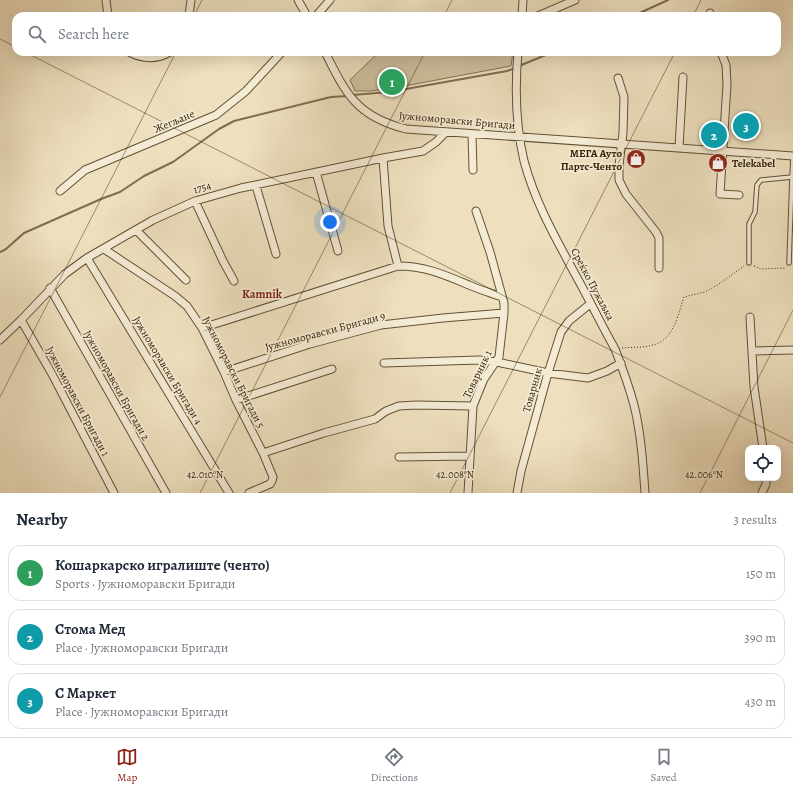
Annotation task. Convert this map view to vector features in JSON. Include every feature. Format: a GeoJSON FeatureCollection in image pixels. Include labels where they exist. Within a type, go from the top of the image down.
{"type":"FeatureCollection","features":[{"type":"Feature","properties":{"kind":"street"},"geometry":{"type":"LineString","coordinates":[[106,0],[108,12]]}},
{"type":"Feature","properties":{"kind":"street"},"geometry":{"type":"LineString","coordinates":[[190,12],[191,0]]}},
{"type":"Feature","properties":{"kind":"street"},"geometry":{"type":"LineString","coordinates":[[298,0],[305,12]]}},
{"type":"Feature","properties":{"kind":"street"},"geometry":{"type":"LineString","coordinates":[[320,12],[330,0]]}},
{"type":"Feature","properties":{"kind":"street"},"geometry":{"type":"LineString","coordinates":[[522,12],[523,0]]}},
{"type":"Feature","properties":{"kind":"street"},"geometry":{"type":"LineString","coordinates":[[547,12],[575,0]]}},
{"type":"Feature","properties":{"kind":"street"},"geometry":{"type":"LineString","coordinates":[[135,56],[148,58],[164,56]]}},
{"type":"Feature","properties":{"kind":"street","name":"Жегљане"},"geometry":{"type":"LineString","coordinates":[[60,191],[85,170],[216,115],[246,91],[278,56]]}},
{"type":"Feature","properties":{"kind":"street","name":"Јужноморавски Бригади"},"geometry":{"type":"LineString","coordinates":[[327,56],[343,87],[351,98],[366,112],[389,125],[406,129],[793,156]]}},
{"type":"Feature","properties":{"kind":"street","name":"Среќко Пужаљка"},"geometry":{"type":"LineString","coordinates":[[518,56],[517,88],[520,137],[531,185],[544,216],[621,363],[635,411],[640,438],[645,493]]}},
{"type":"Feature","properties":{"kind":"street"},"geometry":{"type":"LineString","coordinates":[[723,56],[726,65],[727,85],[720,194],[738,195]]}},
{"type":"Feature","properties":{"kind":"street"},"geometry":{"type":"LineString","coordinates":[[678,148],[683,77]]}},
{"type":"Feature","properties":{"kind":"street"},"geometry":{"type":"LineString","coordinates":[[618,78],[624,97],[619,180],[626,194],[656,232],[659,238],[659,268]]}},
{"type":"Feature","properties":{"kind":"street","name":"1754"},"geometry":{"type":"LineString","coordinates":[[0,340],[65,274],[87,258],[153,220],[195,201],[316,172],[383,158],[423,152],[446,132]]}},
{"type":"Feature","properties":{"kind":"street"},"geometry":{"type":"LineString","coordinates":[[472,134],[473,170]]}},
{"type":"Feature","properties":{"kind":"street"},"geometry":{"type":"LineString","coordinates":[[383,158],[388,226],[398,266]]}},
{"type":"Feature","properties":{"kind":"street"},"geometry":{"type":"LineString","coordinates":[[316,172],[338,251]]}},
{"type":"Feature","properties":{"kind":"street"},"geometry":{"type":"LineString","coordinates":[[256,186],[276,254]]}},
{"type":"Feature","properties":{"kind":"street"},"geometry":{"type":"LineString","coordinates":[[195,201],[234,281]]}},
{"type":"Feature","properties":{"kind":"street","name":"Товарник 1"},"geometry":{"type":"LineString","coordinates":[[468,493],[474,406],[484,379],[497,362],[500,352],[504,313],[504,303],[490,252],[476,211]]}},
{"type":"Feature","properties":{"kind":"street"},"geometry":{"type":"LineString","coordinates":[[136,230],[186,280]]}},
{"type":"Feature","properties":{"kind":"street","name":"Јужноморавски Бригади 5"},"geometry":{"type":"LineString","coordinates":[[104,249],[175,296],[187,306],[202,328],[263,453],[273,477],[270,484],[249,493]]}},
{"type":"Feature","properties":{"kind":"street","name":"Јужноморавски Бригади 4"},"geometry":{"type":"LineString","coordinates":[[87,258],[229,493]]}},
{"type":"Feature","properties":{"kind":"street"},"geometry":{"type":"LineString","coordinates":[[202,328],[375,275],[398,266],[422,268],[502,297]]}},
{"type":"Feature","properties":{"kind":"street","name":"Јужноморавски Бригади 2"},"geometry":{"type":"LineString","coordinates":[[50,288],[166,493]]}},
{"type":"Feature","properties":{"kind":"street","name":"Товарник"},"geometry":{"type":"LineString","coordinates":[[517,493],[521,471],[556,346],[565,326],[569,321],[590,304]]}},
{"type":"Feature","properties":{"kind":"street","name":"Јужноморавски Бригади 9"},"geometry":{"type":"LineString","coordinates":[[224,372],[310,344],[381,325],[504,313]]}},
{"type":"Feature","properties":{"kind":"street"},"geometry":{"type":"LineString","coordinates":[[750,318],[754,387],[763,445]]}},
{"type":"Feature","properties":{"kind":"street","name":"Јужноморавски Бригади 1"},"geometry":{"type":"LineString","coordinates":[[21,320],[52,374],[114,493]]}},
{"type":"Feature","properties":{"kind":"street"},"geometry":{"type":"LineString","coordinates":[[753,351],[793,350]]}},
{"type":"Feature","properties":{"kind":"street"},"geometry":{"type":"LineString","coordinates":[[384,363],[479,360],[497,362],[548,373],[588,378],[621,363]]}},
{"type":"Feature","properties":{"kind":"street"},"geometry":{"type":"LineString","coordinates":[[236,400],[332,369]]}},
{"type":"Feature","properties":{"kind":"street"},"geometry":{"type":"LineString","coordinates":[[263,453],[324,433],[375,419],[386,411],[398,406],[474,406]]}},
{"type":"Feature","properties":{"kind":"street"},"geometry":{"type":"LineString","coordinates":[[399,457],[470,456]]}},
{"type":"Feature","properties":{"kind":"street"},"geometry":{"type":"LineString","coordinates":[[762,493],[766,481]]}},
{"type":"Feature","properties":{"kind":"lane"},"geometry":{"type":"LineString","coordinates":[[789,264],[793,156]]}},
{"type":"Feature","properties":{"kind":"lane"},"geometry":{"type":"LineString","coordinates":[[749,263],[749,224],[755,212],[757,185],[761,180],[792,177]]}},
{"type":"Feature","properties":{"kind":"path"},"geometry":{"type":"LineString","coordinates":[[615,349],[654,345],[668,336],[676,321],[684,297],[705,292],[749,263],[761,269],[786,268],[789,264]]}},
{"type":"Feature","properties":{"kind":"shaded area"},"geometry":{"type":"Polygon","coordinates":[[[375,56],[512,56],[511,66],[394,88],[371,91],[355,91],[350,80],[375,56]]]}},
{"type":"Feature","properties":{"kind":"waterway"},"geometry":{"type":"LineString","coordinates":[[642,12],[668,0]]}},
{"type":"Feature","properties":{"kind":"waterway"},"geometry":{"type":"LineString","coordinates":[[519,66],[543,56]]}},
{"type":"Feature","properties":{"kind":"waterway"},"geometry":{"type":"LineString","coordinates":[[352,95],[389,92],[507,71],[515,68]]}},
{"type":"Feature","properties":{"kind":"waterway"},"geometry":{"type":"LineString","coordinates":[[0,252],[6,249],[24,233],[120,192],[144,176],[173,162],[219,129],[234,121],[331,97],[347,96]]}},
{"type":"Feature","properties":{"kind":"place","name":"Кошаркарско игралиште (ченто)"},"geometry":{"type":"Point","coordinates":[392,82]}},
{"type":"Feature","properties":{"kind":"place","name":"С Маркет"},"geometry":{"type":"Point","coordinates":[746,126]}},
{"type":"Feature","properties":{"kind":"place","name":"Стома Мед"},"geometry":{"type":"Point","coordinates":[714,135]}},
{"type":"Feature","properties":{"kind":"place","name":"МЕГА Ауто Партс-Ченто"},"geometry":{"type":"Point","coordinates":[636,159]}},
{"type":"Feature","properties":{"kind":"place","name":"Telekabel"},"geometry":{"type":"Point","coordinates":[718,163]}},
{"type":"Feature","properties":{"kind":"district","name":"Kamnik"},"geometry":{"type":"Point","coordinates":[262,294]}}]}
